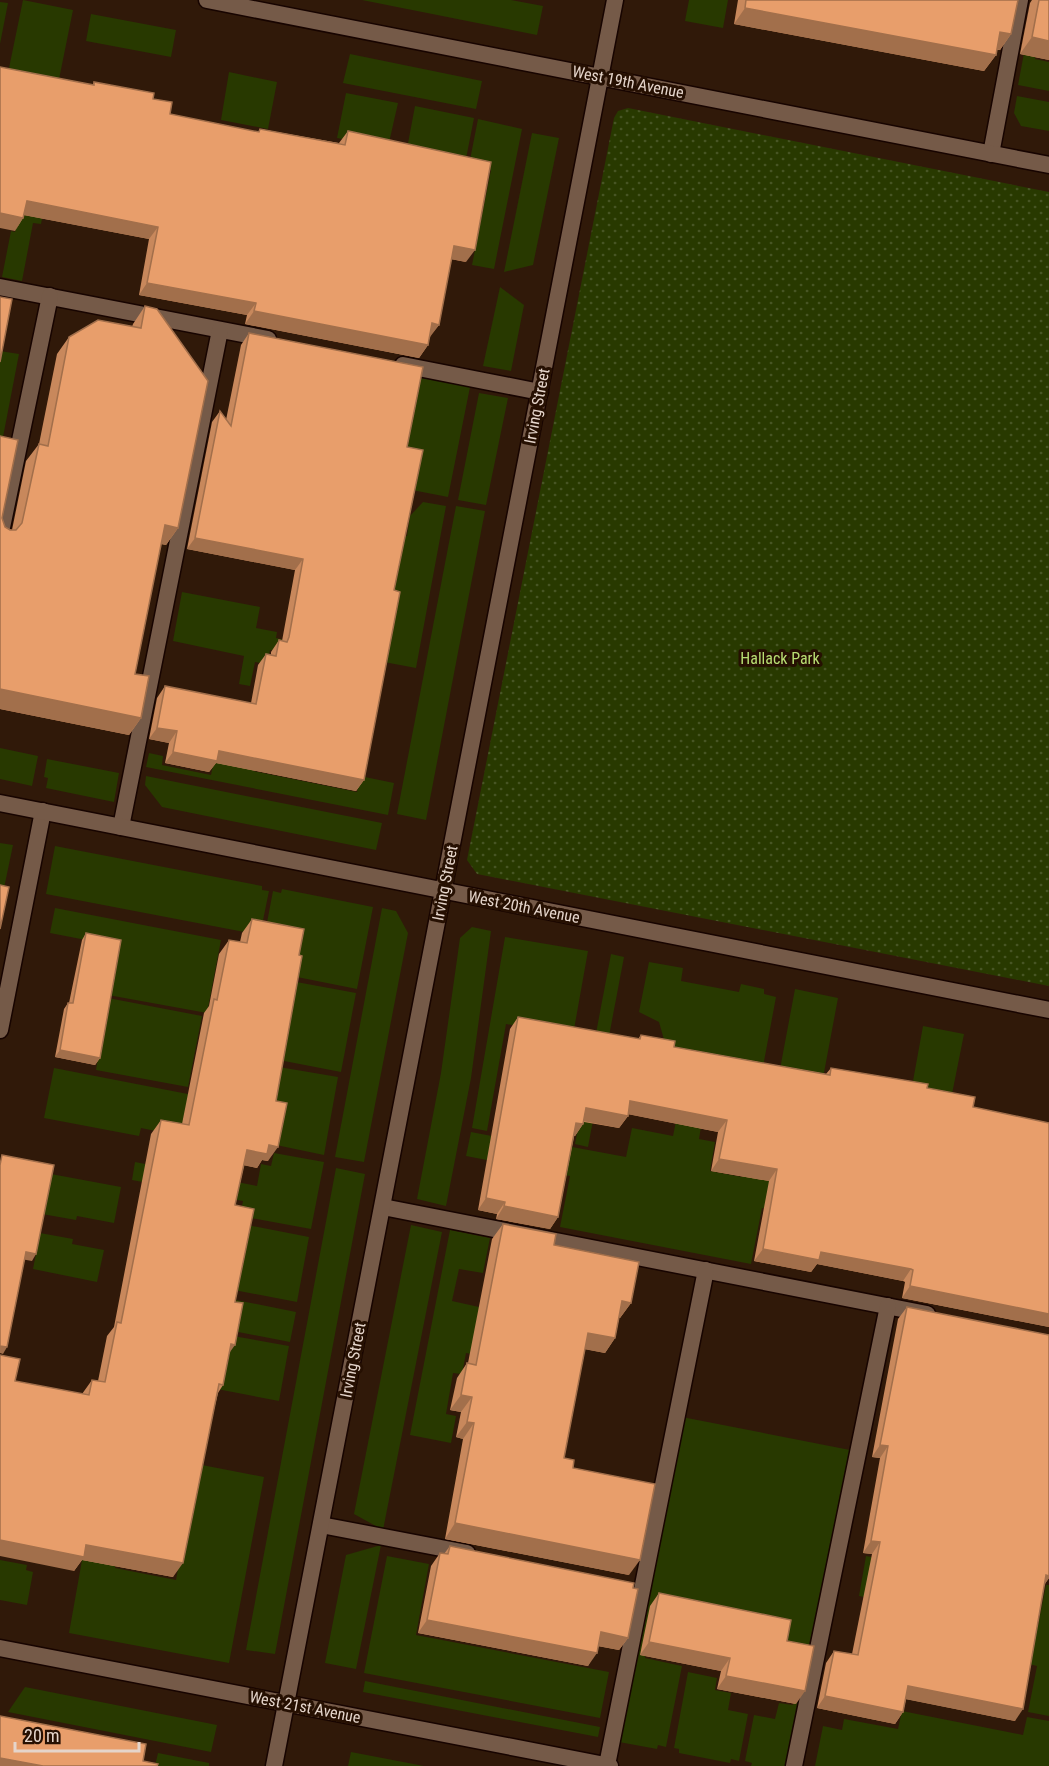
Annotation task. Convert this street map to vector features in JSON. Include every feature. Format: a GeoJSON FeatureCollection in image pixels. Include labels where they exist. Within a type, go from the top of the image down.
{"type":"FeatureCollection","features":[{"type":"Feature","properties":{"kind":"street","name":"West 19th Avenue"},"geometry":{"type":"LineString","coordinates":[[207,0],[253,4],[600,77],[1049,165]]}},
{"type":"Feature","properties":{"kind":"street","name":"Irving Street"},"geometry":{"type":"LineString","coordinates":[[274,1766],[615,0]]}},
{"type":"Feature","properties":{"kind":"street"},"geometry":{"type":"LineString","coordinates":[[991,154],[1020,0]]}},
{"type":"Feature","properties":{"kind":"street"},"geometry":{"type":"LineString","coordinates":[[0,287],[290,343]]}},
{"type":"Feature","properties":{"kind":"street"},"geometry":{"type":"LineString","coordinates":[[0,537],[50,296]]}},
{"type":"Feature","properties":{"kind":"street"},"geometry":{"type":"LineString","coordinates":[[121,827],[220,330]]}},
{"type":"Feature","properties":{"kind":"street"},"geometry":{"type":"LineString","coordinates":[[382,362],[540,392]]}},
{"type":"Feature","properties":{"kind":"street","name":"West 20th Avenue"},"geometry":{"type":"LineString","coordinates":[[0,803],[1049,1010]]}},
{"type":"Feature","properties":{"kind":"street"},"geometry":{"type":"LineString","coordinates":[[0,1030],[43,812]]}},
{"type":"Feature","properties":{"kind":"street"},"geometry":{"type":"LineString","coordinates":[[383,1207],[945,1318]]}},
{"type":"Feature","properties":{"kind":"street"},"geometry":{"type":"LineString","coordinates":[[608,1766],[637,1587],[706,1270]]}},
{"type":"Feature","properties":{"kind":"street"},"geometry":{"type":"LineString","coordinates":[[794,1766],[888,1306]]}},
{"type":"Feature","properties":{"kind":"street"},"geometry":{"type":"LineString","coordinates":[[321,1525],[479,1556]]}},
{"type":"Feature","properties":{"kind":"street","name":"West 21st Avenue"},"geometry":{"type":"LineString","coordinates":[[0,1648],[608,1766]]}},
{"type":"Feature","properties":{"kind":"green space"},"geometry":{"type":"Polygon","coordinates":[[[23,0],[73,10],[50,124],[8,73],[23,0]]]}},
{"type":"Feature","properties":{"kind":"green space"},"geometry":{"type":"Polygon","coordinates":[[[362,0],[511,0],[543,6],[537,35],[362,0]]]}},
{"type":"Feature","properties":{"kind":"green space"},"geometry":{"type":"Polygon","coordinates":[[[689,0],[728,0],[723,28],[685,21],[689,0]]]}},
{"type":"Feature","properties":{"kind":"green space"},"geometry":{"type":"Polygon","coordinates":[[[0,2],[8,3],[0,44],[0,2]]]}},
{"type":"Feature","properties":{"kind":"green space"},"geometry":{"type":"Polygon","coordinates":[[[1033,5],[1045,7],[1035,59],[1049,62],[1049,91],[1018,85],[1033,5]]]}},
{"type":"Feature","properties":{"kind":"green space"},"geometry":{"type":"Polygon","coordinates":[[[91,14],[176,30],[171,57],[86,41],[91,14]]]}},
{"type":"Feature","properties":{"kind":"green space"},"geometry":{"type":"Polygon","coordinates":[[[350,54],[482,81],[476,109],[343,83],[350,54]]]}},
{"type":"Feature","properties":{"kind":"green space"},"geometry":{"type":"Polygon","coordinates":[[[229,72],[277,82],[268,129],[221,120],[229,72]]]}},
{"type":"Feature","properties":{"kind":"green space"},"geometry":{"type":"Polygon","coordinates":[[[346,93],[398,103],[388,147],[337,138],[346,93]]]}},
{"type":"Feature","properties":{"kind":"green space"},"geometry":{"type":"Polygon","coordinates":[[[1017,96],[1049,102],[1049,131],[1021,126],[1014,113],[1017,96]]]}},
{"type":"Feature","properties":{"kind":"green space"},"geometry":{"type":"Polygon","coordinates":[[[415,106],[474,118],[465,164],[406,154],[415,106]]]}},
{"type":"Feature","properties":{"kind":"green space","name":"Hallack Park"},"geometry":{"type":"Polygon","coordinates":[[[628,108],[1049,192],[1049,986],[477,874],[467,860],[614,118],[618,111],[628,108]]]}},
{"type":"Feature","properties":{"kind":"green space"},"geometry":{"type":"Polygon","coordinates":[[[478,119],[522,129],[494,269],[472,265],[491,170],[469,165],[478,119]]]}},
{"type":"Feature","properties":{"kind":"green space"},"geometry":{"type":"Polygon","coordinates":[[[532,133],[559,138],[533,265],[504,272],[532,133]]]}},
{"type":"Feature","properties":{"kind":"green space"},"geometry":{"type":"Polygon","coordinates":[[[32,148],[55,152],[41,224],[33,223],[22,281],[2,277],[11,231],[15,232],[32,148]]]}},
{"type":"Feature","properties":{"kind":"green space"},"geometry":{"type":"Polygon","coordinates":[[[500,287],[524,305],[511,371],[483,366],[500,287]]]}},
{"type":"Feature","properties":{"kind":"green space"},"geometry":{"type":"Polygon","coordinates":[[[0,351],[19,354],[3,437],[0,437],[0,351]]]}},
{"type":"Feature","properties":{"kind":"green space"},"geometry":{"type":"Polygon","coordinates":[[[417,377],[470,387],[448,497],[412,490],[401,457],[417,377]]]}},
{"type":"Feature","properties":{"kind":"green space"},"geometry":{"type":"Polygon","coordinates":[[[479,393],[508,398],[486,505],[458,500],[479,393]]]}},
{"type":"Feature","properties":{"kind":"green space"},"geometry":{"type":"Polygon","coordinates":[[[423,502],[446,506],[416,668],[384,662],[377,568],[401,535],[407,536],[410,516],[423,502]]]}},
{"type":"Feature","properties":{"kind":"green space"},"geometry":{"type":"Polygon","coordinates":[[[456,506],[485,511],[426,820],[397,814],[456,506]]]}},
{"type":"Feature","properties":{"kind":"green space"},"geometry":{"type":"Polygon","coordinates":[[[182,592],[260,607],[256,628],[277,632],[276,638],[285,640],[277,651],[270,650],[267,664],[255,662],[250,686],[239,684],[244,656],[173,641],[182,592]]]}},
{"type":"Feature","properties":{"kind":"green space"},"geometry":{"type":"Polygon","coordinates":[[[221,726],[257,753],[253,771],[357,792],[360,776],[394,783],[388,815],[146,767],[149,753],[163,756],[162,765],[211,775],[221,726]]]}},
{"type":"Feature","properties":{"kind":"green space"},"geometry":{"type":"Polygon","coordinates":[[[0,748],[38,756],[32,786],[0,779],[0,748]]]}},
{"type":"Feature","properties":{"kind":"green space"},"geometry":{"type":"Polygon","coordinates":[[[47,759],[119,773],[114,802],[46,788],[48,778],[44,777],[47,759]]]}},
{"type":"Feature","properties":{"kind":"green space"},"geometry":{"type":"Polygon","coordinates":[[[146,776],[382,823],[376,850],[162,807],[145,785],[146,776]]]}},
{"type":"Feature","properties":{"kind":"green space"},"geometry":{"type":"Polygon","coordinates":[[[0,843],[13,845],[3,893],[0,892],[0,843]]]}},
{"type":"Feature","properties":{"kind":"green space"},"geometry":{"type":"Polygon","coordinates":[[[55,846],[262,886],[262,890],[269,891],[260,935],[46,894],[55,846]]]}},
{"type":"Feature","properties":{"kind":"green space"},"geometry":{"type":"Polygon","coordinates":[[[282,889],[373,907],[357,989],[292,976],[265,933],[273,891],[281,893],[282,889]]]}},
{"type":"Feature","properties":{"kind":"green space"},"geometry":{"type":"Polygon","coordinates":[[[55,908],[221,940],[207,1013],[108,995],[117,946],[50,933],[55,908]]]}},
{"type":"Feature","properties":{"kind":"green space"},"geometry":{"type":"Polygon","coordinates":[[[382,908],[396,911],[408,933],[364,1162],[335,1157],[382,908]]]}},
{"type":"Feature","properties":{"kind":"green space"},"geometry":{"type":"Polygon","coordinates":[[[472,927],[491,931],[471,1078],[446,1206],[417,1199],[441,1073],[460,938],[472,927]]]}},
{"type":"Feature","properties":{"kind":"green space"},"geometry":{"type":"Polygon","coordinates":[[[505,937],[588,951],[573,1035],[506,1024],[487,1131],[472,1128],[505,937]]]}},
{"type":"Feature","properties":{"kind":"green space"},"geometry":{"type":"Polygon","coordinates":[[[611,954],[624,957],[588,1147],[575,1144],[611,954]]]}},
{"type":"Feature","properties":{"kind":"green space"},"geometry":{"type":"Polygon","coordinates":[[[649,962],[683,968],[681,981],[739,992],[741,984],[764,989],[764,994],[776,997],[762,1072],[668,1054],[659,1022],[639,1012],[649,962]]]}},
{"type":"Feature","properties":{"kind":"green space"},"geometry":{"type":"Polygon","coordinates":[[[291,981],[356,993],[341,1072],[279,1060],[291,981]]]}},
{"type":"Feature","properties":{"kind":"green space"},"geometry":{"type":"Polygon","coordinates":[[[795,989],[838,998],[823,1078],[769,1128],[795,989]]]}},
{"type":"Feature","properties":{"kind":"green space"},"geometry":{"type":"Polygon","coordinates":[[[108,998],[202,1016],[188,1087],[96,1070],[108,998]]]}},
{"type":"Feature","properties":{"kind":"green space"},"geometry":{"type":"Polygon","coordinates":[[[923,1026],[964,1034],[950,1104],[911,1092],[923,1026]]]}},
{"type":"Feature","properties":{"kind":"green space"},"geometry":{"type":"Polygon","coordinates":[[[688,1062],[701,1127],[699,1139],[715,1142],[710,1171],[742,1177],[750,1136],[799,1215],[762,1208],[751,1264],[560,1227],[570,1176],[466,1156],[471,1132],[555,1148],[556,1144],[626,1157],[632,1128],[673,1136],[688,1062]]]}},
{"type":"Feature","properties":{"kind":"green space"},"geometry":{"type":"Polygon","coordinates":[[[279,1067],[338,1077],[324,1155],[276,1145],[264,1101],[279,1067]]]}},
{"type":"Feature","properties":{"kind":"green space"},"geometry":{"type":"Polygon","coordinates":[[[54,1068],[193,1095],[185,1137],[141,1128],[139,1136],[44,1118],[54,1068]]]}},
{"type":"Feature","properties":{"kind":"green space"},"geometry":{"type":"Polygon","coordinates":[[[274,1153],[324,1162],[311,1229],[240,1216],[243,1201],[132,1180],[135,1162],[257,1186],[261,1164],[271,1166],[274,1153]]]}},
{"type":"Feature","properties":{"kind":"green space"},"geometry":{"type":"Polygon","coordinates":[[[336,1168],[365,1174],[275,1654],[246,1650],[336,1168]]]}},
{"type":"Feature","properties":{"kind":"green space"},"geometry":{"type":"Polygon","coordinates":[[[51,1174],[121,1187],[114,1223],[77,1216],[76,1220],[42,1214],[51,1174]]]}},
{"type":"Feature","properties":{"kind":"green space"},"geometry":{"type":"Polygon","coordinates":[[[247,1225],[309,1237],[297,1302],[234,1290],[247,1225]]]}},
{"type":"Feature","properties":{"kind":"green space"},"geometry":{"type":"Polygon","coordinates":[[[411,1225],[442,1232],[383,1530],[354,1514],[411,1225]]]}},
{"type":"Feature","properties":{"kind":"green space"},"geometry":{"type":"Polygon","coordinates":[[[450,1230],[490,1238],[483,1273],[459,1269],[452,1301],[479,1307],[476,1325],[528,1365],[466,1353],[462,1374],[453,1373],[446,1414],[456,1416],[451,1443],[410,1435],[450,1230]]]}},
{"type":"Feature","properties":{"kind":"green space"},"geometry":{"type":"Polygon","coordinates":[[[40,1233],[73,1239],[72,1244],[104,1250],[97,1282],[33,1269],[40,1233]]]}},
{"type":"Feature","properties":{"kind":"green space"},"geometry":{"type":"Polygon","coordinates":[[[231,1299],[296,1312],[290,1342],[233,1331],[231,1299]]]}},
{"type":"Feature","properties":{"kind":"green space"},"geometry":{"type":"Polygon","coordinates":[[[233,1336],[289,1346],[279,1401],[217,1389],[223,1361],[228,1362],[233,1336]]]}},
{"type":"Feature","properties":{"kind":"green space"},"geometry":{"type":"Polygon","coordinates":[[[682,1417],[850,1450],[788,1766],[751,1766],[752,1763],[745,1761],[754,1715],[775,1719],[779,1703],[793,1705],[802,1656],[655,1605],[645,1658],[682,1666],[666,1747],[658,1745],[657,1749],[619,1742],[682,1417]]]}},
{"type":"Feature","properties":{"kind":"green space"},"geometry":{"type":"Polygon","coordinates":[[[202,1465],[264,1477],[229,1663],[69,1633],[84,1549],[117,1556],[115,1568],[176,1580],[194,1483],[202,1465]]]}},
{"type":"Feature","properties":{"kind":"green space"},"geometry":{"type":"Polygon","coordinates":[[[381,1545],[356,1669],[325,1663],[346,1555],[381,1545]]]}},
{"type":"Feature","properties":{"kind":"green space"},"geometry":{"type":"Polygon","coordinates":[[[387,1556],[429,1564],[416,1635],[609,1672],[600,1718],[364,1673],[387,1556]]]}},
{"type":"Feature","properties":{"kind":"green space"},"geometry":{"type":"Polygon","coordinates":[[[866,1556],[917,1566],[934,1606],[1038,1625],[1046,1585],[1049,1585],[1049,1716],[1028,1712],[1037,1666],[1025,1663],[915,1607],[859,1596],[866,1556]]]}},
{"type":"Feature","properties":{"kind":"green space"},"geometry":{"type":"Polygon","coordinates":[[[0,1560],[27,1565],[26,1570],[33,1572],[27,1605],[0,1600],[0,1560]]]}},
{"type":"Feature","properties":{"kind":"green space"},"geometry":{"type":"Polygon","coordinates":[[[688,1672],[717,1678],[715,1690],[731,1693],[728,1710],[748,1714],[739,1761],[731,1759],[730,1763],[679,1753],[679,1749],[674,1748],[688,1672]]]}},
{"type":"Feature","properties":{"kind":"green space"},"geometry":{"type":"Polygon","coordinates":[[[365,1681],[600,1727],[598,1737],[363,1692],[365,1681]]]}},
{"type":"Feature","properties":{"kind":"green space"},"geometry":{"type":"Polygon","coordinates":[[[25,1687],[217,1725],[211,1752],[8,1712],[25,1687]]]}},
{"type":"Feature","properties":{"kind":"green space"},"geometry":{"type":"Polygon","coordinates":[[[902,1711],[1023,1735],[1027,1717],[1049,1721],[1049,1766],[815,1766],[823,1726],[842,1730],[844,1719],[898,1729],[902,1711]]]}},
{"type":"Feature","properties":{"kind":"green space"},"geometry":{"type":"Polygon","coordinates":[[[351,1752],[424,1766],[348,1766],[351,1752]]]}},
{"type":"Feature","properties":{"kind":"green space"},"geometry":{"type":"Polygon","coordinates":[[[158,1753],[209,1763],[209,1766],[155,1766],[158,1753]]]}},
{"type":"Feature","properties":{"kind":"building"},"geometry":{"type":"Polygon","coordinates":[[[746,0],[1018,0],[1011,34],[1000,32],[996,55],[745,8],[746,0]]]}},
{"type":"Feature","properties":{"kind":"building"},"geometry":{"type":"Polygon","coordinates":[[[1039,0],[1049,0],[1049,41],[1032,37],[1039,0]]]}},
{"type":"Feature","properties":{"kind":"building"},"geometry":{"type":"Polygon","coordinates":[[[0,67],[94,85],[94,82],[154,93],[153,99],[172,102],[170,114],[259,132],[260,129],[345,145],[348,131],[491,162],[475,250],[454,246],[439,325],[432,323],[428,345],[254,311],[256,303],[147,283],[158,227],[27,201],[23,218],[0,213],[0,67]]]}},
{"type":"Feature","properties":{"kind":"building"},"geometry":{"type":"Polygon","coordinates":[[[0,297],[12,299],[0,362],[0,297]]]}},
{"type":"Feature","properties":{"kind":"building"},"geometry":{"type":"Polygon","coordinates":[[[145,306],[157,309],[208,381],[178,528],[165,525],[135,674],[149,676],[141,718],[0,689],[0,436],[18,440],[2,518],[5,527],[16,530],[22,523],[39,444],[48,446],[69,337],[98,320],[141,328],[145,306]]]}},
{"type":"Feature","properties":{"kind":"building"},"geometry":{"type":"Polygon","coordinates":[[[249,333],[423,367],[407,447],[423,450],[394,590],[400,592],[364,780],[219,751],[217,761],[173,752],[177,731],[157,728],[165,686],[256,704],[266,654],[276,656],[279,640],[287,642],[289,637],[303,559],[195,538],[220,411],[231,426],[249,333]]]}},
{"type":"Feature","properties":{"kind":"building"},"geometry":{"type":"Polygon","coordinates":[[[0,885],[9,887],[0,929],[0,885]]]}},
{"type":"Feature","properties":{"kind":"building"},"geometry":{"type":"Polygon","coordinates":[[[252,919],[304,929],[299,955],[302,956],[276,1101],[287,1103],[278,1147],[269,1145],[267,1154],[247,1150],[235,1205],[254,1209],[235,1302],[243,1303],[235,1345],[231,1344],[223,1385],[219,1384],[183,1563],[86,1545],[84,1557],[0,1540],[0,1355],[20,1359],[15,1381],[89,1395],[92,1380],[105,1382],[117,1322],[121,1323],[161,1120],[189,1125],[214,999],[217,1000],[229,940],[247,943],[252,919]]]}},
{"type":"Feature","properties":{"kind":"building"},"geometry":{"type":"Polygon","coordinates":[[[86,933],[121,940],[100,1058],[60,1050],[68,1003],[73,1003],[86,933]]]}},
{"type":"Feature","properties":{"kind":"building"},"geometry":{"type":"Polygon","coordinates":[[[518,1017],[640,1039],[641,1035],[675,1041],[674,1047],[830,1075],[831,1068],[928,1084],[927,1088],[975,1097],[973,1107],[1049,1123],[1049,1314],[910,1286],[913,1270],[911,1269],[821,1252],[819,1260],[763,1249],[777,1169],[719,1159],[727,1120],[630,1101],[628,1116],[586,1108],[583,1124],[576,1123],[558,1217],[504,1206],[505,1202],[486,1198],[518,1017]]]}},
{"type":"Feature","properties":{"kind":"building"},"geometry":{"type":"Polygon","coordinates":[[[2,1155],[54,1165],[36,1254],[26,1252],[7,1347],[0,1346],[0,1165],[2,1155]]]}},
{"type":"Feature","properties":{"kind":"building"},"geometry":{"type":"Polygon","coordinates":[[[503,1224],[556,1234],[554,1245],[639,1262],[631,1303],[622,1301],[615,1338],[588,1333],[564,1458],[574,1460],[573,1468],[655,1484],[640,1560],[455,1523],[474,1423],[467,1422],[472,1397],[461,1395],[467,1363],[476,1365],[503,1224]]]}},
{"type":"Feature","properties":{"kind":"building"},"geometry":{"type":"Polygon","coordinates":[[[907,1307],[1049,1335],[1049,1576],[1046,1575],[1023,1709],[908,1686],[903,1712],[825,1696],[834,1651],[858,1655],[880,1542],[871,1541],[888,1446],[880,1445],[907,1307]]]}},
{"type":"Feature","properties":{"kind":"building"},"geometry":{"type":"Polygon","coordinates":[[[450,1546],[634,1583],[633,1588],[638,1589],[628,1638],[601,1632],[597,1653],[427,1620],[440,1553],[448,1554],[450,1546]]]}},
{"type":"Feature","properties":{"kind":"building"},"geometry":{"type":"Polygon","coordinates":[[[659,1593],[791,1620],[787,1641],[814,1646],[805,1691],[726,1676],[730,1658],[649,1642],[659,1593]]]}},
{"type":"Feature","properties":{"kind":"building"},"geometry":{"type":"Polygon","coordinates":[[[0,1716],[146,1744],[143,1761],[158,1764],[157,1766],[43,1766],[0,1758],[0,1716]]]}}]}
